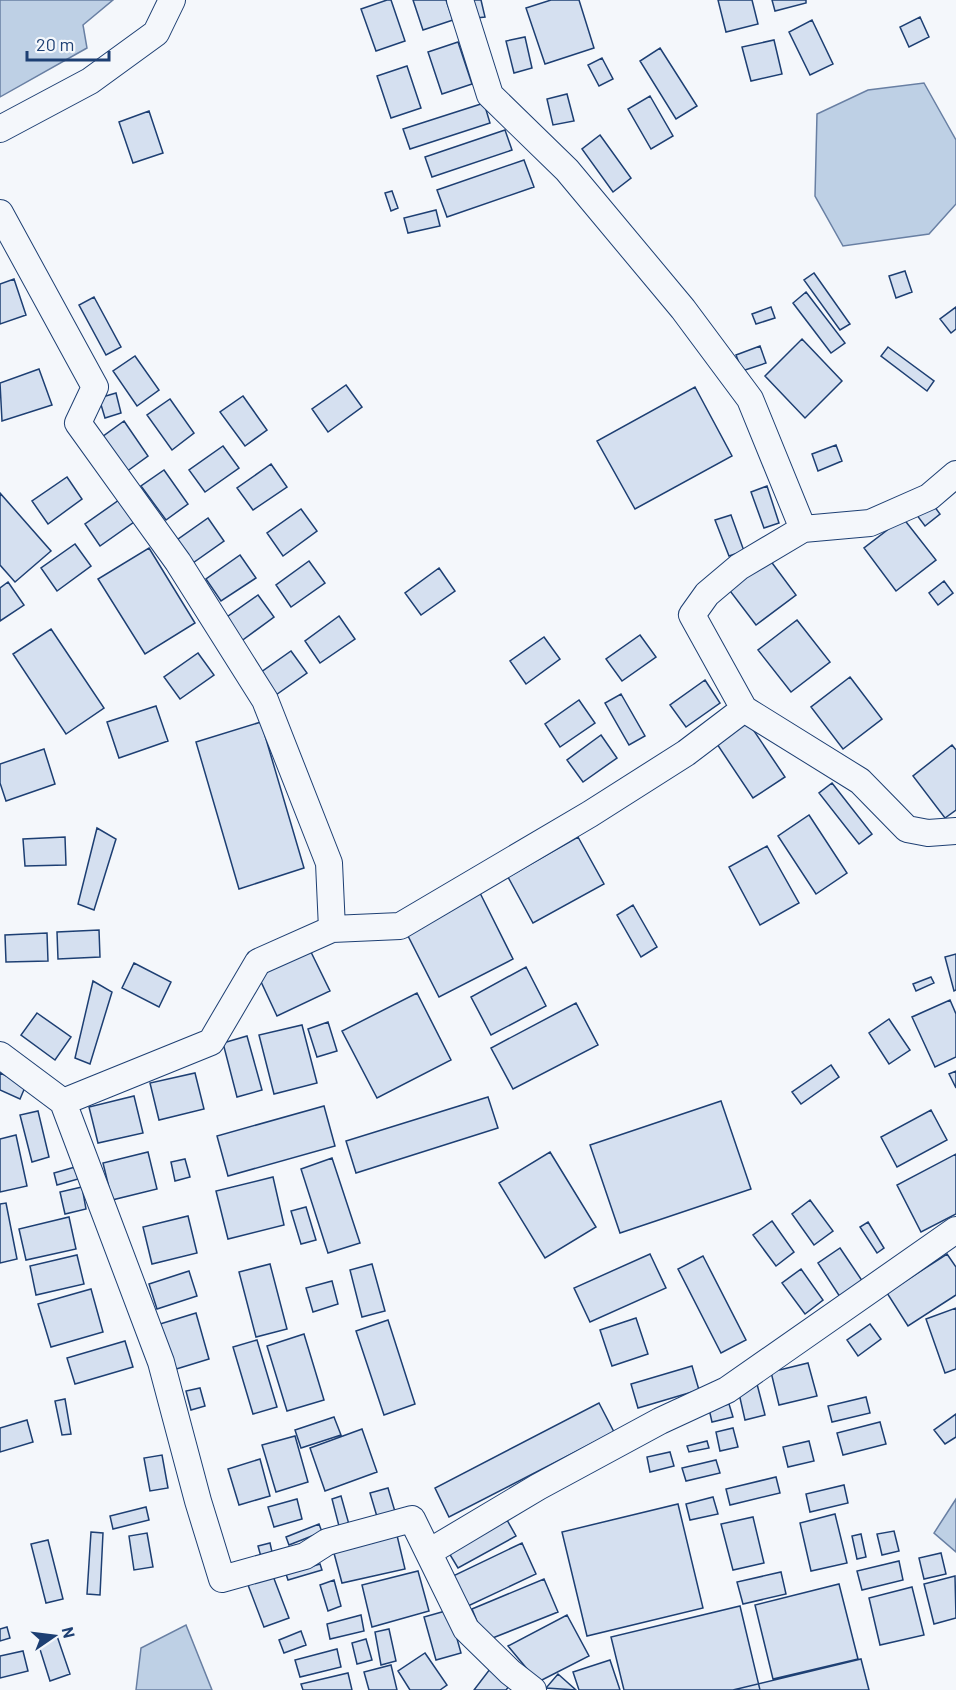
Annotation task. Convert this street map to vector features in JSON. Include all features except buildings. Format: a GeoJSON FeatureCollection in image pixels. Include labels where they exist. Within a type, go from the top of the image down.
{"type":"FeatureCollection","features":[{"type":"Feature","properties":{"kind":"street"},"geometry":{"type":"LineString","coordinates":[[0,129],[90,81],[156,33],[171,0]]}},
{"type":"Feature","properties":{"kind":"street"},"geometry":{"type":"LineString","coordinates":[[460,0],[490,95],[567,170],[683,309],[750,399],[803,529]]}},
{"type":"Feature","properties":{"kind":"street"},"geometry":{"type":"LineString","coordinates":[[0,213],[95,387],[78,423],[178,562],[265,700],[329,863],[332,929]]}},
{"type":"Feature","properties":{"kind":"street"},"geometry":{"type":"LineString","coordinates":[[956,474],[928,497],[870,523],[803,529],[739,567],[707,594],[692,615],[744,709],[860,781],[907,830],[928,833],[956,831]]}},
{"type":"Feature","properties":{"kind":"street"},"geometry":{"type":"LineString","coordinates":[[63,1102],[211,1042],[258,962],[332,929],[400,926],[590,814],[686,753],[744,709]]}},
{"type":"Feature","properties":{"kind":"street"},"geometry":{"type":"LineString","coordinates":[[0,1055],[63,1102],[161,1362],[198,1501],[222,1579],[305,1556],[327,1542],[412,1519],[466,1629],[510,1672],[533,1690]]}},
{"type":"Feature","properties":{"kind":"street"},"geometry":{"type":"LineString","coordinates":[[429,1552],[548,1482],[660,1422],[728,1390],[956,1230]]}},
{"type":"Feature","properties":{"kind":"water"},"geometry":{"type":"Polygon","coordinates":[[[0,0],[113,0],[83,25],[87,48],[0,97],[0,0]]]}},
{"type":"Feature","properties":{"kind":"water"},"geometry":{"type":"Polygon","coordinates":[[[924,83],[956,140],[956,204],[929,234],[843,246],[815,196],[817,114],[868,90],[924,83]]]}},
{"type":"Feature","properties":{"kind":"water"},"geometry":{"type":"Polygon","coordinates":[[[956,1499],[956,1552],[934,1533],[956,1499]]]}},
{"type":"Feature","properties":{"kind":"water"},"geometry":{"type":"Polygon","coordinates":[[[186,1625],[212,1690],[136,1690],[141,1648],[186,1625]]]}}]}
